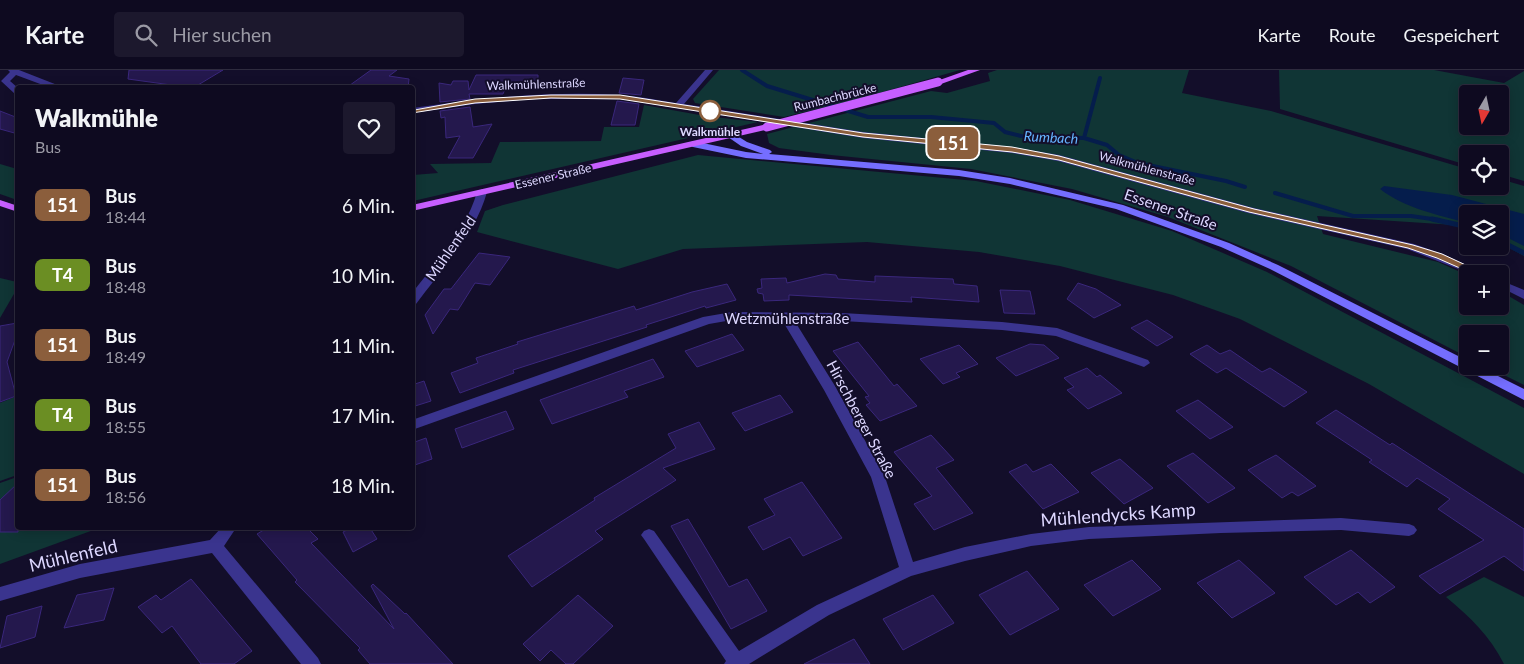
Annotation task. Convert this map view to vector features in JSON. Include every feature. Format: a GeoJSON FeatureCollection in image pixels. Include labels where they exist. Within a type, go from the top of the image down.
{"type":"FeatureCollection","features":[{"type":"Feature","properties":{"kind":"main road","name":"Rumbachbrücke"},"geometry":{"type":"LineString","coordinates":[[767,127],[938,82],[976,70]]}},
{"type":"Feature","properties":{"kind":"main road","name":"Essener Straße"},"geometry":{"type":"LineString","coordinates":[[415,207],[767,127]]}},
{"type":"Feature","properties":{"kind":"main road","name":"Essener Straße"},"geometry":{"type":"LineString","coordinates":[[731,135],[744,144],[786,158]]}},
{"type":"Feature","properties":{"kind":"main road","name":"Essener Straße"},"geometry":{"type":"LineString","coordinates":[[693,144],[746,155],[967,174],[1020,183],[1119,207],[1225,245],[1274,267],[1521,394]]}},
{"type":"Feature","properties":{"kind":"main road"},"geometry":{"type":"LineString","coordinates":[[0,203],[15,208]]}},
{"type":"Feature","properties":{"kind":"street"},"geometry":{"type":"LineString","coordinates":[[678,106],[709,70]]}},
{"type":"Feature","properties":{"kind":"street"},"geometry":{"type":"LineString","coordinates":[[15,89],[5,80],[13,71],[53,85]]}},
{"type":"Feature","properties":{"kind":"street","name":"Walkmühlenstraße"},"geometry":{"type":"LineString","coordinates":[[415,111],[475,101],[551,96],[620,97],[863,135],[1038,154],[1252,211],[1410,246],[1460,265]]}},
{"type":"Feature","properties":{"kind":"street","name":"Mühlenfeld"},"geometry":{"type":"LineString","coordinates":[[415,297],[466,229],[480,202],[482,192]]}},
{"type":"Feature","properties":{"kind":"street"},"geometry":{"type":"LineString","coordinates":[[1509,288],[1524,296]]}},
{"type":"Feature","properties":{"kind":"street","name":"Wetzmühlenstraße"},"geometry":{"type":"LineString","coordinates":[[415,424],[707,320],[732,316],[842,317],[983,325],[1057,332],[1144,363]]}},
{"type":"Feature","properties":{"kind":"street","name":"Hirschberger Straße"},"geometry":{"type":"LineString","coordinates":[[786,317],[830,389],[878,477],[908,570]]}},
{"type":"Feature","properties":{"kind":"street","name":"Mühlendycks Kamp"},"geometry":{"type":"LineString","coordinates":[[649,535],[734,662],[823,610],[908,570],[965,554],[1031,540],[1089,533],[1341,524],[1409,530]]}},
{"type":"Feature","properties":{"kind":"street"},"geometry":{"type":"LineString","coordinates":[[227,530],[214,546],[312,664]]}},
{"type":"Feature","properties":{"kind":"street","name":"Mühlenfeld"},"geometry":{"type":"LineString","coordinates":[[0,594],[80,571],[214,546]]}},
{"type":"Feature","properties":{"kind":"green space"},"geometry":{"type":"Polygon","coordinates":[[[719,70],[960,70],[861,98],[784,117],[695,103],[693,99],[719,70]]]}},
{"type":"Feature","properties":{"kind":"green space"},"geometry":{"type":"Polygon","coordinates":[[[997,70],[1189,70],[1182,93],[1271,111],[1459,167],[1459,195],[1509,195],[1509,182],[1524,186],[1524,256],[1509,248],[1509,205],[1459,205],[1459,226],[1317,216],[1323,234],[1438,262],[1459,271],[1459,315],[1509,315],[1509,296],[1524,305],[1524,385],[1504,375],[1509,375],[1509,325],[1459,325],[1459,353],[1291,266],[1168,217],[1072,189],[971,169],[831,155],[779,148],[769,143],[767,134],[931,91],[947,93],[990,81],[988,73],[997,70]]]}},
{"type":"Feature","properties":{"kind":"green space"},"geometry":{"type":"Polygon","coordinates":[[[1279,70],[1434,70],[1504,83],[1524,71],[1524,181],[1509,177],[1509,145],[1459,145],[1459,163],[1280,109],[1279,70]]]}},
{"type":"Feature","properties":{"kind":"green space"},"geometry":{"type":"Polygon","coordinates":[[[644,105],[705,116],[758,122],[415,201],[415,175],[438,173],[430,164],[491,163],[500,142],[601,141],[604,127],[639,127],[644,105]]]}},
{"type":"Feature","properties":{"kind":"green space"},"geometry":{"type":"Polygon","coordinates":[[[698,155],[976,181],[1070,200],[1172,231],[1267,272],[1524,408],[1524,474],[1369,384],[1240,319],[1173,295],[1060,266],[979,252],[867,242],[683,249],[618,269],[477,232],[485,211],[698,155]]]}},
{"type":"Feature","properties":{"kind":"green space"},"geometry":{"type":"Polygon","coordinates":[[[0,164],[15,168],[15,199],[0,194],[0,164]]]}},
{"type":"Feature","properties":{"kind":"green space"},"geometry":{"type":"Polygon","coordinates":[[[0,278],[15,282],[15,292],[0,318],[0,278]]]}},
{"type":"Feature","properties":{"kind":"green space"},"geometry":{"type":"Polygon","coordinates":[[[15,397],[15,476],[0,481],[0,403],[15,397]]]}},
{"type":"Feature","properties":{"kind":"green space"},"geometry":{"type":"Polygon","coordinates":[[[15,478],[15,530],[94,530],[0,564],[0,483],[15,478]]]}},
{"type":"Feature","properties":{"kind":"green space"},"geometry":{"type":"Polygon","coordinates":[[[1484,577],[1524,597],[1524,664],[1504,664],[1479,628],[1446,597],[1484,577]]]}},
{"type":"Feature","properties":{"kind":"water"},"geometry":{"type":"Polygon","coordinates":[[[1384,186],[1452,195],[1490,205],[1459,205],[1459,221],[1411,206],[1389,196],[1380,189],[1384,186]]]}},
{"type":"Feature","properties":{"kind":"water"},"geometry":{"type":"Polygon","coordinates":[[[1509,210],[1524,214],[1524,246],[1509,238],[1509,210]]]}},
{"type":"Feature","properties":{"kind":"building"},"geometry":{"type":"Polygon","coordinates":[[[129,70],[223,70],[198,85],[171,85],[128,79],[129,70]]]}},
{"type":"Feature","properties":{"kind":"building"},"geometry":{"type":"Polygon","coordinates":[[[371,70],[397,70],[389,76],[409,79],[408,85],[350,85],[371,70]]]}},
{"type":"Feature","properties":{"kind":"building"},"geometry":{"type":"Polygon","coordinates":[[[476,75],[538,75],[538,87],[505,89],[503,94],[469,94],[470,99],[440,102],[439,83],[451,85],[453,81],[468,81],[469,90],[476,75]]]}},
{"type":"Feature","properties":{"kind":"building"},"geometry":{"type":"Polygon","coordinates":[[[623,78],[644,80],[641,95],[619,93],[623,78]]]}},
{"type":"Feature","properties":{"kind":"building"},"geometry":{"type":"Polygon","coordinates":[[[617,101],[639,104],[635,125],[611,125],[617,101]]]}},
{"type":"Feature","properties":{"kind":"building"},"geometry":{"type":"Polygon","coordinates":[[[470,107],[473,127],[492,124],[473,158],[448,158],[460,136],[446,138],[445,117],[441,118],[440,111],[470,107]]]}},
{"type":"Feature","properties":{"kind":"building"},"geometry":{"type":"Polygon","coordinates":[[[0,111],[15,117],[15,133],[0,129],[0,111]]]}},
{"type":"Feature","properties":{"kind":"building"},"geometry":{"type":"Polygon","coordinates":[[[479,253],[510,257],[490,285],[475,283],[458,310],[450,309],[433,334],[425,315],[444,289],[451,289],[479,253]]]}},
{"type":"Feature","properties":{"kind":"building"},"geometry":{"type":"Polygon","coordinates":[[[825,274],[836,275],[838,279],[875,282],[875,276],[953,279],[954,284],[977,286],[979,302],[911,297],[912,302],[789,295],[789,300],[764,301],[763,294],[758,293],[757,289],[762,288],[761,279],[786,278],[787,283],[825,274]]]}},
{"type":"Feature","properties":{"kind":"building"},"geometry":{"type":"Polygon","coordinates":[[[1078,283],[1096,289],[1121,305],[1094,318],[1067,299],[1078,283]]]}},
{"type":"Feature","properties":{"kind":"building"},"geometry":{"type":"Polygon","coordinates":[[[727,284],[736,300],[706,308],[705,306],[646,325],[647,327],[513,370],[514,373],[460,393],[451,373],[478,363],[476,358],[518,344],[517,342],[634,306],[636,310],[692,292],[727,284]]]}},
{"type":"Feature","properties":{"kind":"building"},"geometry":{"type":"Polygon","coordinates":[[[1000,290],[1030,291],[1035,314],[1004,313],[1000,290]]]}},
{"type":"Feature","properties":{"kind":"building"},"geometry":{"type":"Polygon","coordinates":[[[1147,320],[1173,337],[1157,346],[1131,328],[1147,320]]]}},
{"type":"Feature","properties":{"kind":"building"},"geometry":{"type":"Polygon","coordinates":[[[15,323],[15,340],[7,362],[15,396],[0,402],[0,326],[15,323]]]}},
{"type":"Feature","properties":{"kind":"building"},"geometry":{"type":"Polygon","coordinates":[[[732,334],[744,350],[697,367],[685,351],[732,334]]]}},
{"type":"Feature","properties":{"kind":"building"},"geometry":{"type":"Polygon","coordinates":[[[858,342],[894,386],[897,384],[917,406],[880,421],[866,405],[870,403],[865,397],[869,396],[833,351],[858,342]]]}},
{"type":"Feature","properties":{"kind":"building"},"geometry":{"type":"Polygon","coordinates":[[[1030,344],[1044,345],[1059,358],[1016,376],[996,358],[1030,344]]]}},
{"type":"Feature","properties":{"kind":"building"},"geometry":{"type":"Polygon","coordinates":[[[959,345],[978,364],[956,373],[960,377],[943,384],[920,359],[959,345]]]}},
{"type":"Feature","properties":{"kind":"building"},"geometry":{"type":"Polygon","coordinates":[[[1207,345],[1220,354],[1230,350],[1262,372],[1270,368],[1307,392],[1284,407],[1226,368],[1217,373],[1190,354],[1207,345]]]}},
{"type":"Feature","properties":{"kind":"building"},"geometry":{"type":"Polygon","coordinates":[[[653,359],[664,377],[624,391],[628,397],[552,424],[540,400],[653,359]]]}},
{"type":"Feature","properties":{"kind":"building"},"geometry":{"type":"Polygon","coordinates":[[[1087,368],[1097,377],[1100,375],[1122,393],[1088,409],[1067,390],[1074,387],[1064,378],[1087,368]]]}},
{"type":"Feature","properties":{"kind":"building"},"geometry":{"type":"Polygon","coordinates":[[[424,381],[431,401],[415,406],[415,384],[424,381]]]}},
{"type":"Feature","properties":{"kind":"building"},"geometry":{"type":"Polygon","coordinates":[[[780,395],[793,412],[745,431],[732,413],[780,395]]]}},
{"type":"Feature","properties":{"kind":"building"},"geometry":{"type":"Polygon","coordinates":[[[1198,400],[1233,427],[1210,439],[1176,411],[1198,400]]]}},
{"type":"Feature","properties":{"kind":"building"},"geometry":{"type":"Polygon","coordinates":[[[1336,410],[1390,445],[1392,443],[1524,529],[1524,571],[1504,556],[1440,594],[1419,576],[1484,540],[1438,509],[1450,499],[1417,478],[1407,487],[1369,462],[1372,460],[1316,423],[1336,410]]]}},
{"type":"Feature","properties":{"kind":"building"},"geometry":{"type":"Polygon","coordinates":[[[506,411],[514,429],[462,448],[455,429],[506,411]]]}},
{"type":"Feature","properties":{"kind":"building"},"geometry":{"type":"Polygon","coordinates":[[[699,422],[715,449],[663,468],[676,480],[595,531],[603,539],[532,587],[508,556],[595,500],[594,498],[676,448],[668,434],[699,422]]]}},
{"type":"Feature","properties":{"kind":"building"},"geometry":{"type":"Polygon","coordinates":[[[931,435],[954,460],[936,468],[973,513],[934,530],[914,504],[932,496],[894,452],[931,435]]]}},
{"type":"Feature","properties":{"kind":"building"},"geometry":{"type":"Polygon","coordinates":[[[426,438],[432,459],[415,465],[415,442],[426,438]]]}},
{"type":"Feature","properties":{"kind":"building"},"geometry":{"type":"Polygon","coordinates":[[[1193,453],[1235,488],[1208,503],[1167,466],[1193,453]]]}},
{"type":"Feature","properties":{"kind":"building"},"geometry":{"type":"Polygon","coordinates":[[[1276,455],[1316,486],[1298,496],[1292,492],[1282,498],[1248,470],[1276,455]]]}},
{"type":"Feature","properties":{"kind":"building"},"geometry":{"type":"Polygon","coordinates":[[[1120,459],[1153,488],[1124,504],[1091,473],[1120,459]]]}},
{"type":"Feature","properties":{"kind":"building"},"geometry":{"type":"Polygon","coordinates":[[[1026,464],[1033,472],[1051,464],[1079,492],[1043,509],[1009,472],[1026,464]]]}},
{"type":"Feature","properties":{"kind":"building"},"geometry":{"type":"Polygon","coordinates":[[[802,482],[842,538],[803,556],[790,537],[763,550],[748,527],[775,515],[764,499],[802,482]]]}},
{"type":"Feature","properties":{"kind":"building"},"geometry":{"type":"Polygon","coordinates":[[[15,486],[15,530],[18,530],[18,532],[0,532],[0,500],[15,486]]]}},
{"type":"Feature","properties":{"kind":"building"},"geometry":{"type":"Polygon","coordinates":[[[688,519],[729,587],[747,579],[767,611],[731,629],[671,526],[688,519]]]}},
{"type":"Feature","properties":{"kind":"building"},"geometry":{"type":"Polygon","coordinates":[[[264,530],[309,530],[318,539],[311,543],[394,629],[371,586],[373,584],[406,613],[453,664],[370,664],[358,650],[360,648],[295,582],[297,580],[257,534],[264,530]]]}},
{"type":"Feature","properties":{"kind":"building"},"geometry":{"type":"Polygon","coordinates":[[[347,530],[371,530],[377,539],[353,552],[343,532],[347,530]]]}},
{"type":"Feature","properties":{"kind":"building"},"geometry":{"type":"Polygon","coordinates":[[[1351,550],[1395,587],[1370,603],[1358,592],[1336,605],[1304,577],[1351,550]]]}},
{"type":"Feature","properties":{"kind":"building"},"geometry":{"type":"Polygon","coordinates":[[[1132,560],[1161,589],[1113,616],[1084,585],[1132,560]]]}},
{"type":"Feature","properties":{"kind":"building"},"geometry":{"type":"Polygon","coordinates":[[[1239,560],[1275,593],[1232,618],[1197,583],[1239,560]]]}},
{"type":"Feature","properties":{"kind":"building"},"geometry":{"type":"Polygon","coordinates":[[[1027,571],[1059,609],[1010,635],[979,595],[1027,571]]]}},
{"type":"Feature","properties":{"kind":"building"},"geometry":{"type":"Polygon","coordinates":[[[191,579],[252,651],[234,664],[201,664],[172,626],[162,633],[138,607],[156,595],[161,600],[191,579]]]}},
{"type":"Feature","properties":{"kind":"building"},"geometry":{"type":"Polygon","coordinates":[[[114,588],[104,620],[64,628],[77,595],[114,588]]]}},
{"type":"Feature","properties":{"kind":"building"},"geometry":{"type":"Polygon","coordinates":[[[578,595],[613,626],[573,664],[566,664],[551,650],[540,661],[523,644],[578,595]]]}},
{"type":"Feature","properties":{"kind":"building"},"geometry":{"type":"Polygon","coordinates":[[[933,595],[954,623],[903,650],[883,619],[933,595]]]}},
{"type":"Feature","properties":{"kind":"building"},"geometry":{"type":"Polygon","coordinates":[[[42,606],[35,637],[0,648],[7,616],[42,606]]]}},
{"type":"Feature","properties":{"kind":"building"},"geometry":{"type":"Polygon","coordinates":[[[854,639],[870,664],[804,664],[854,639]]]}},
{"type":"Feature","properties":{"kind":"waterway","name":"Rumbach"},"geometry":{"type":"LineString","coordinates":[[742,70],[767,86],[868,117],[931,117],[994,123],[1005,132],[1021,136],[1084,138]]}},
{"type":"Feature","properties":{"kind":"waterway"},"geometry":{"type":"LineString","coordinates":[[1084,138],[1100,78]]}},
{"type":"Feature","properties":{"kind":"waterway","name":"Rumbach"},"geometry":{"type":"LineString","coordinates":[[1084,138],[1107,145],[1119,155],[1138,163],[1226,181],[1245,187]]}},
{"type":"Feature","properties":{"kind":"waterway","name":"Rumbach"},"geometry":{"type":"LineString","coordinates":[[1275,193],[1353,216],[1411,216],[1432,219]]}},
{"type":"Feature","properties":{"kind":"waterway","name":"Rumbach"},"geometry":{"type":"LineString","coordinates":[[1432,219],[1439,220]]}},
{"type":"Feature","properties":{"kind":"waterway","name":"Rumbach"},"geometry":{"type":"LineString","coordinates":[[1432,219],[1459,225]]}},
{"type":"Feature","properties":{"kind":"waterway","name":"Rumbach"},"geometry":{"type":"LineString","coordinates":[[1509,246],[1524,253]]}},
{"type":"Feature","properties":{"kind":"bus line","name":"151"},"geometry":{"type":"LineString","coordinates":[[415,110],[454,103],[532,97],[620,97],[863,135],[1012,150],[1059,158],[1252,211],[1410,246],[1462,265]]}},
{"type":"Feature","properties":{"kind":"place","name":"Walkmühle"},"geometry":{"type":"Point","coordinates":[710,111]}}]}
